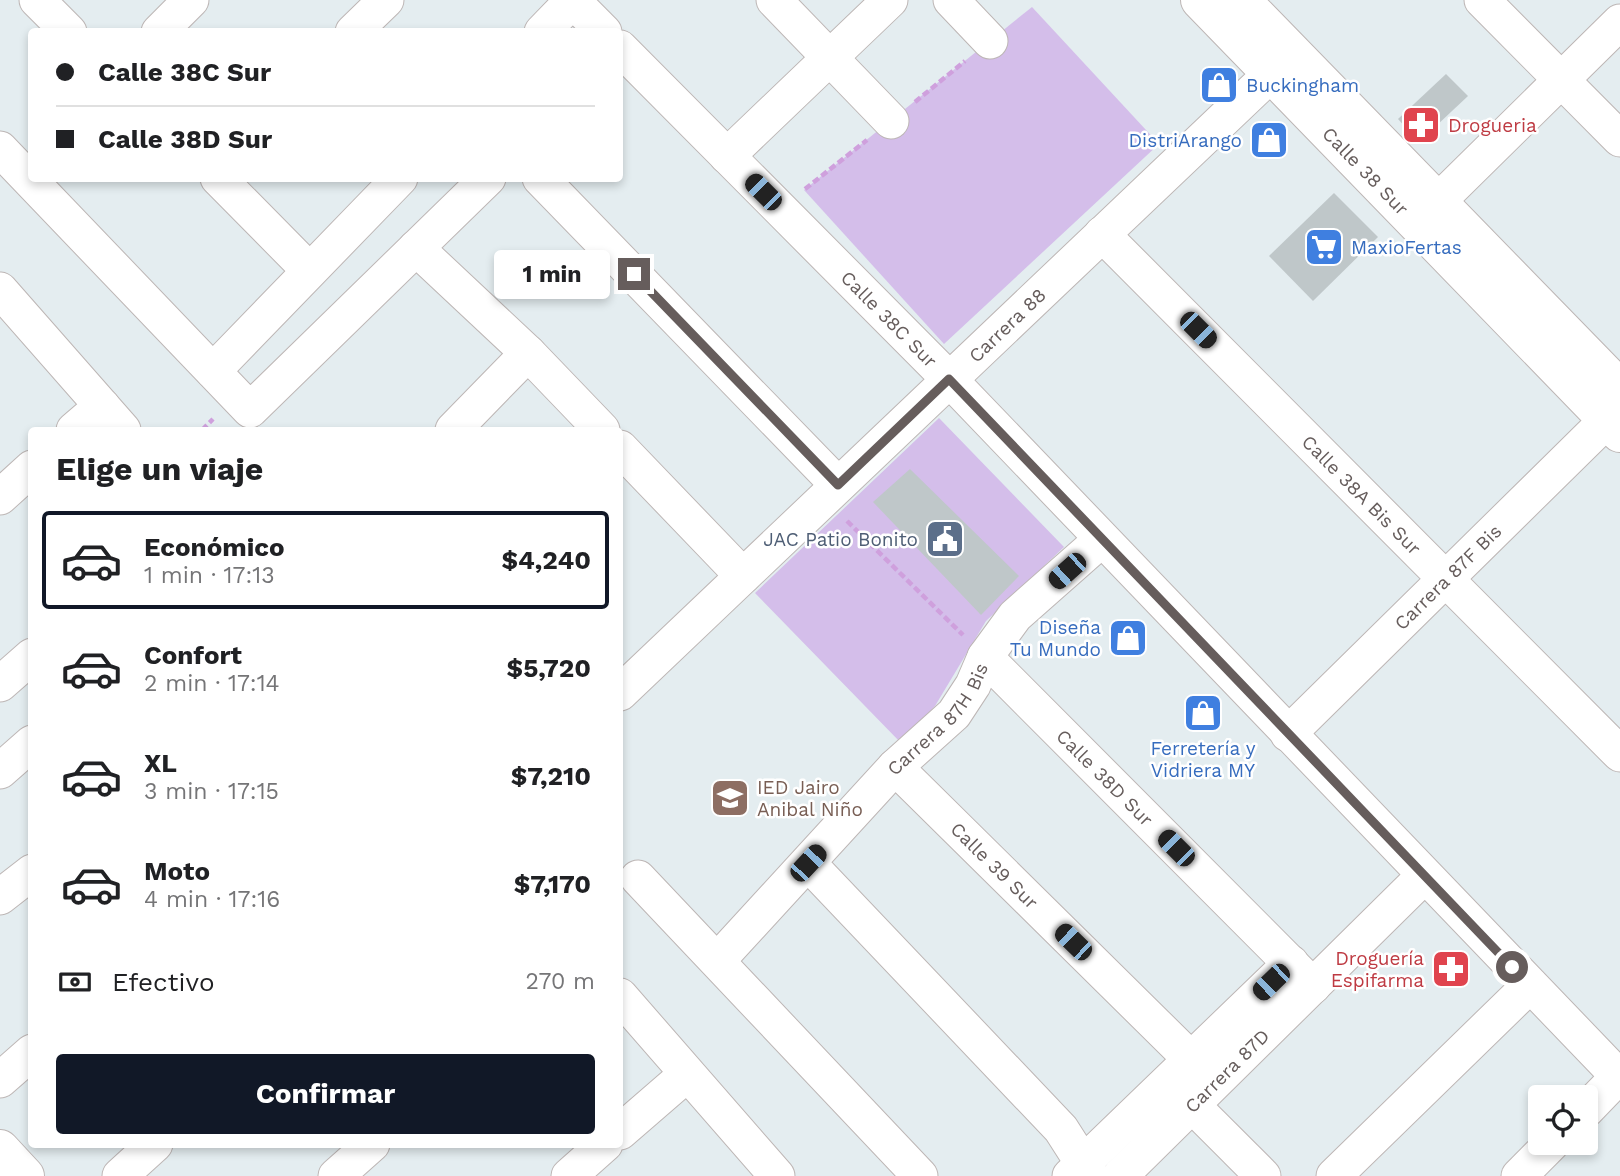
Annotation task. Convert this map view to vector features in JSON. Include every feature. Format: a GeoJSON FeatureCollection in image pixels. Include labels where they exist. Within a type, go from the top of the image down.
{"type":"FeatureCollection","features":[{"type":"Feature","properties":{"kind":"street"},"geometry":{"type":"LineString","coordinates":[[37,0],[65,28]]}},
{"type":"Feature","properties":{"kind":"street"},"geometry":{"type":"LineString","coordinates":[[163,28],[191,0]]}},
{"type":"Feature","properties":{"kind":"street"},"geometry":{"type":"LineString","coordinates":[[357,28],[386,0]]}},
{"type":"Feature","properties":{"kind":"street"},"geometry":{"type":"LineString","coordinates":[[546,28],[572,0],[600,28]]}},
{"type":"Feature","properties":{"kind":"street"},"geometry":{"type":"LineString","coordinates":[[774,0],[891,121]]}},
{"type":"Feature","properties":{"kind":"street"},"geometry":{"type":"LineString","coordinates":[[727,156],[890,0]]}},
{"type":"Feature","properties":{"kind":"street"},"geometry":{"type":"LineString","coordinates":[[951,0],[990,41]]}},
{"type":"Feature","properties":{"kind":"street","name":"Calle 38 Sur"},"geometry":{"type":"LineString","coordinates":[[1200,0],[1271,74],[1427,212]]}},
{"type":"Feature","properties":{"kind":"street","name":"Calle 38 Sur"},"geometry":{"type":"LineString","coordinates":[[1241,0],[1427,212],[1616,414]]}},
{"type":"Feature","properties":{"kind":"street"},"geometry":{"type":"LineString","coordinates":[[1482,0],[1620,139]]}},
{"type":"Feature","properties":{"kind":"street"},"geometry":{"type":"LineString","coordinates":[[1427,212],[1620,22]]}},
{"type":"Feature","properties":{"kind":"street","name":"Calle 38C Sur"},"geometry":{"type":"LineString","coordinates":[[623,51],[949,379],[1101,541],[1620,1077]]}},
{"type":"Feature","properties":{"kind":"street","name":"Carrera 88"},"geometry":{"type":"LineString","coordinates":[[623,690],[1271,74]]}},
{"type":"Feature","properties":{"kind":"street"},"geometry":{"type":"LineString","coordinates":[[0,149],[28,178]]}},
{"type":"Feature","properties":{"kind":"street"},"geometry":{"type":"LineString","coordinates":[[32,182],[250,410],[484,182]]}},
{"type":"Feature","properties":{"kind":"street"},"geometry":{"type":"LineString","coordinates":[[222,182],[299,260]]}},
{"type":"Feature","properties":{"kind":"street"},"geometry":{"type":"LineString","coordinates":[[213,371],[396,182]]}},
{"type":"Feature","properties":{"kind":"street"},"geometry":{"type":"LineString","coordinates":[[544,182],[831,492]]}},
{"type":"Feature","properties":{"kind":"street","name":"Calle 38A Bis Sur"},"geometry":{"type":"LineString","coordinates":[[1102,234],[1620,754]]}},
{"type":"Feature","properties":{"kind":"street"},"geometry":{"type":"LineString","coordinates":[[416,248],[528,354],[596,427]]}},
{"type":"Feature","properties":{"kind":"street"},"geometry":{"type":"LineString","coordinates":[[3,301],[112,418],[84,427]]}},
{"type":"Feature","properties":{"kind":"street"},"geometry":{"type":"LineString","coordinates":[[456,427],[528,354]]}},
{"type":"Feature","properties":{"kind":"street","name":"Carrera 87F Bis"},"geometry":{"type":"LineString","coordinates":[[1288,734],[1616,414]]}},
{"type":"Feature","properties":{"kind":"street"},"geometry":{"type":"LineString","coordinates":[[623,455],[743,576]]}},
{"type":"Feature","properties":{"kind":"street"},"geometry":{"type":"LineString","coordinates":[[0,496],[28,472]]}},
{"type":"Feature","properties":{"kind":"street","name":"Carrera 87H Bis"},"geometry":{"type":"LineString","coordinates":[[718,960],[895,767],[954,713],[973,685],[985,657],[1015,616],[1101,541]]}},
{"type":"Feature","properties":{"kind":"street","name":"Calle 38D Sur"},"geometry":{"type":"LineString","coordinates":[[985,657],[1302,974]]}},
{"type":"Feature","properties":{"kind":"street"},"geometry":{"type":"LineString","coordinates":[[0,684],[28,660]]}},
{"type":"Feature","properties":{"kind":"street"},"geometry":{"type":"LineString","coordinates":[[0,771],[28,746]]}},
{"type":"Feature","properties":{"kind":"street","name":"Calle 39 Sur"},"geometry":{"type":"LineString","coordinates":[[895,767],[1199,1082],[1263,1176]]}},
{"type":"Feature","properties":{"kind":"street"},"geometry":{"type":"LineString","coordinates":[[808,863],[1061,1129],[1081,1172]]}},
{"type":"Feature","properties":{"kind":"street"},"geometry":{"type":"LineString","coordinates":[[0,897],[28,875]]}},
{"type":"Feature","properties":{"kind":"street","name":"Carrera 87D"},"geometry":{"type":"LineString","coordinates":[[1120,1176],[1199,1082],[1302,974],[1424,876]]}},
{"type":"Feature","properties":{"kind":"street"},"geometry":{"type":"LineString","coordinates":[[638,878],[920,1176]]}},
{"type":"Feature","properties":{"kind":"street"},"geometry":{"type":"LineString","coordinates":[[1334,1176],[1530,985]]}},
{"type":"Feature","properties":{"kind":"street"},"geometry":{"type":"LineString","coordinates":[[623,999],[777,1176]]}},
{"type":"Feature","properties":{"kind":"street"},"geometry":{"type":"LineString","coordinates":[[0,1080],[28,1056]]}},
{"type":"Feature","properties":{"kind":"street"},"geometry":{"type":"LineString","coordinates":[[623,1129],[688,1074]]}},
{"type":"Feature","properties":{"kind":"street"},"geometry":{"type":"LineString","coordinates":[[1598,1098],[1620,1077]]}},
{"type":"Feature","properties":{"kind":"street","name":"Carrera 87D"},"geometry":{"type":"LineString","coordinates":[[1081,1172],[1199,1082]]}},
{"type":"Feature","properties":{"kind":"street"},"geometry":{"type":"LineString","coordinates":[[120,1176],[151,1148]]}},
{"type":"Feature","properties":{"kind":"street"},"geometry":{"type":"LineString","coordinates":[[336,1176],[368,1148]]}},
{"type":"Feature","properties":{"kind":"street"},"geometry":{"type":"LineString","coordinates":[[569,1176],[601,1148]]}},
{"type":"Feature","properties":{"kind":"street"},"geometry":{"type":"LineString","coordinates":[[0,1149],[25,1176]]}},
{"type":"Feature","properties":{"kind":"street"},"geometry":{"type":"LineString","coordinates":[[1519,1176],[1540,1155]]}},
{"type":"Feature","properties":{"kind":"path"},"geometry":{"type":"LineString","coordinates":[[831,492],[985,657]]}},
{"type":"Feature","properties":{"kind":"shaded area"},"geometry":{"type":"Polygon","coordinates":[[[1032,7],[1159,144],[944,344],[804,190],[1032,7]]]}},
{"type":"Feature","properties":{"kind":"shaded area"},"geometry":{"type":"Polygon","coordinates":[[[939,418],[1064,547],[986,621],[935,706],[901,743],[755,593],[939,418]]]}},
{"type":"Feature","properties":{"kind":"building"},"geometry":{"type":"Polygon","coordinates":[[[1446,74],[1468,96],[1419,142],[1398,119],[1446,74]]]}},
{"type":"Feature","properties":{"kind":"building","name":"MaxioFertas"},"geometry":{"type":"Polygon","coordinates":[[[1334,193],[1378,237],[1313,301],[1269,256],[1334,193]]]}},
{"type":"Feature","properties":{"kind":"building","name":"JAC Patio Bonito"},"geometry":{"type":"Polygon","coordinates":[[[910,469],[1019,576],[981,615],[873,502],[910,469]]]}},
{"type":"Feature","properties":{"kind":"place","name":"Buckingham"},"geometry":{"type":"Point","coordinates":[1219,85]}},
{"type":"Feature","properties":{"kind":"place","name":"Drogueria"},"geometry":{"type":"Point","coordinates":[1421,125]}},
{"type":"Feature","properties":{"kind":"place","name":"DistriArango"},"geometry":{"type":"Point","coordinates":[1269,140]}},
{"type":"Feature","properties":{"kind":"place","name":"MaxioFertas"},"geometry":{"type":"Point","coordinates":[1324,247]}},
{"type":"Feature","properties":{"kind":"place","name":"JAC Patio Bonito"},"geometry":{"type":"Point","coordinates":[945,539]}},
{"type":"Feature","properties":{"kind":"place","name":"Diseña Tu Mundo"},"geometry":{"type":"Point","coordinates":[1128,638]}},
{"type":"Feature","properties":{"kind":"place","name":"Ferretería y Vidriera MY"},"geometry":{"type":"Point","coordinates":[1203,713]}},
{"type":"Feature","properties":{"kind":"place","name":"IED Jairo Anibal Niño"},"geometry":{"type":"Point","coordinates":[730,798]}},
{"type":"Feature","properties":{"kind":"place","name":"Droguería Espifarma"},"geometry":{"type":"Point","coordinates":[1451,969]}},
{"type":"Feature","properties":{"kind":"route"},"geometry":{"type":"LineString","coordinates":[[634,274],[838,485],[949,379],[1101,541],[1512,967]]}}]}
